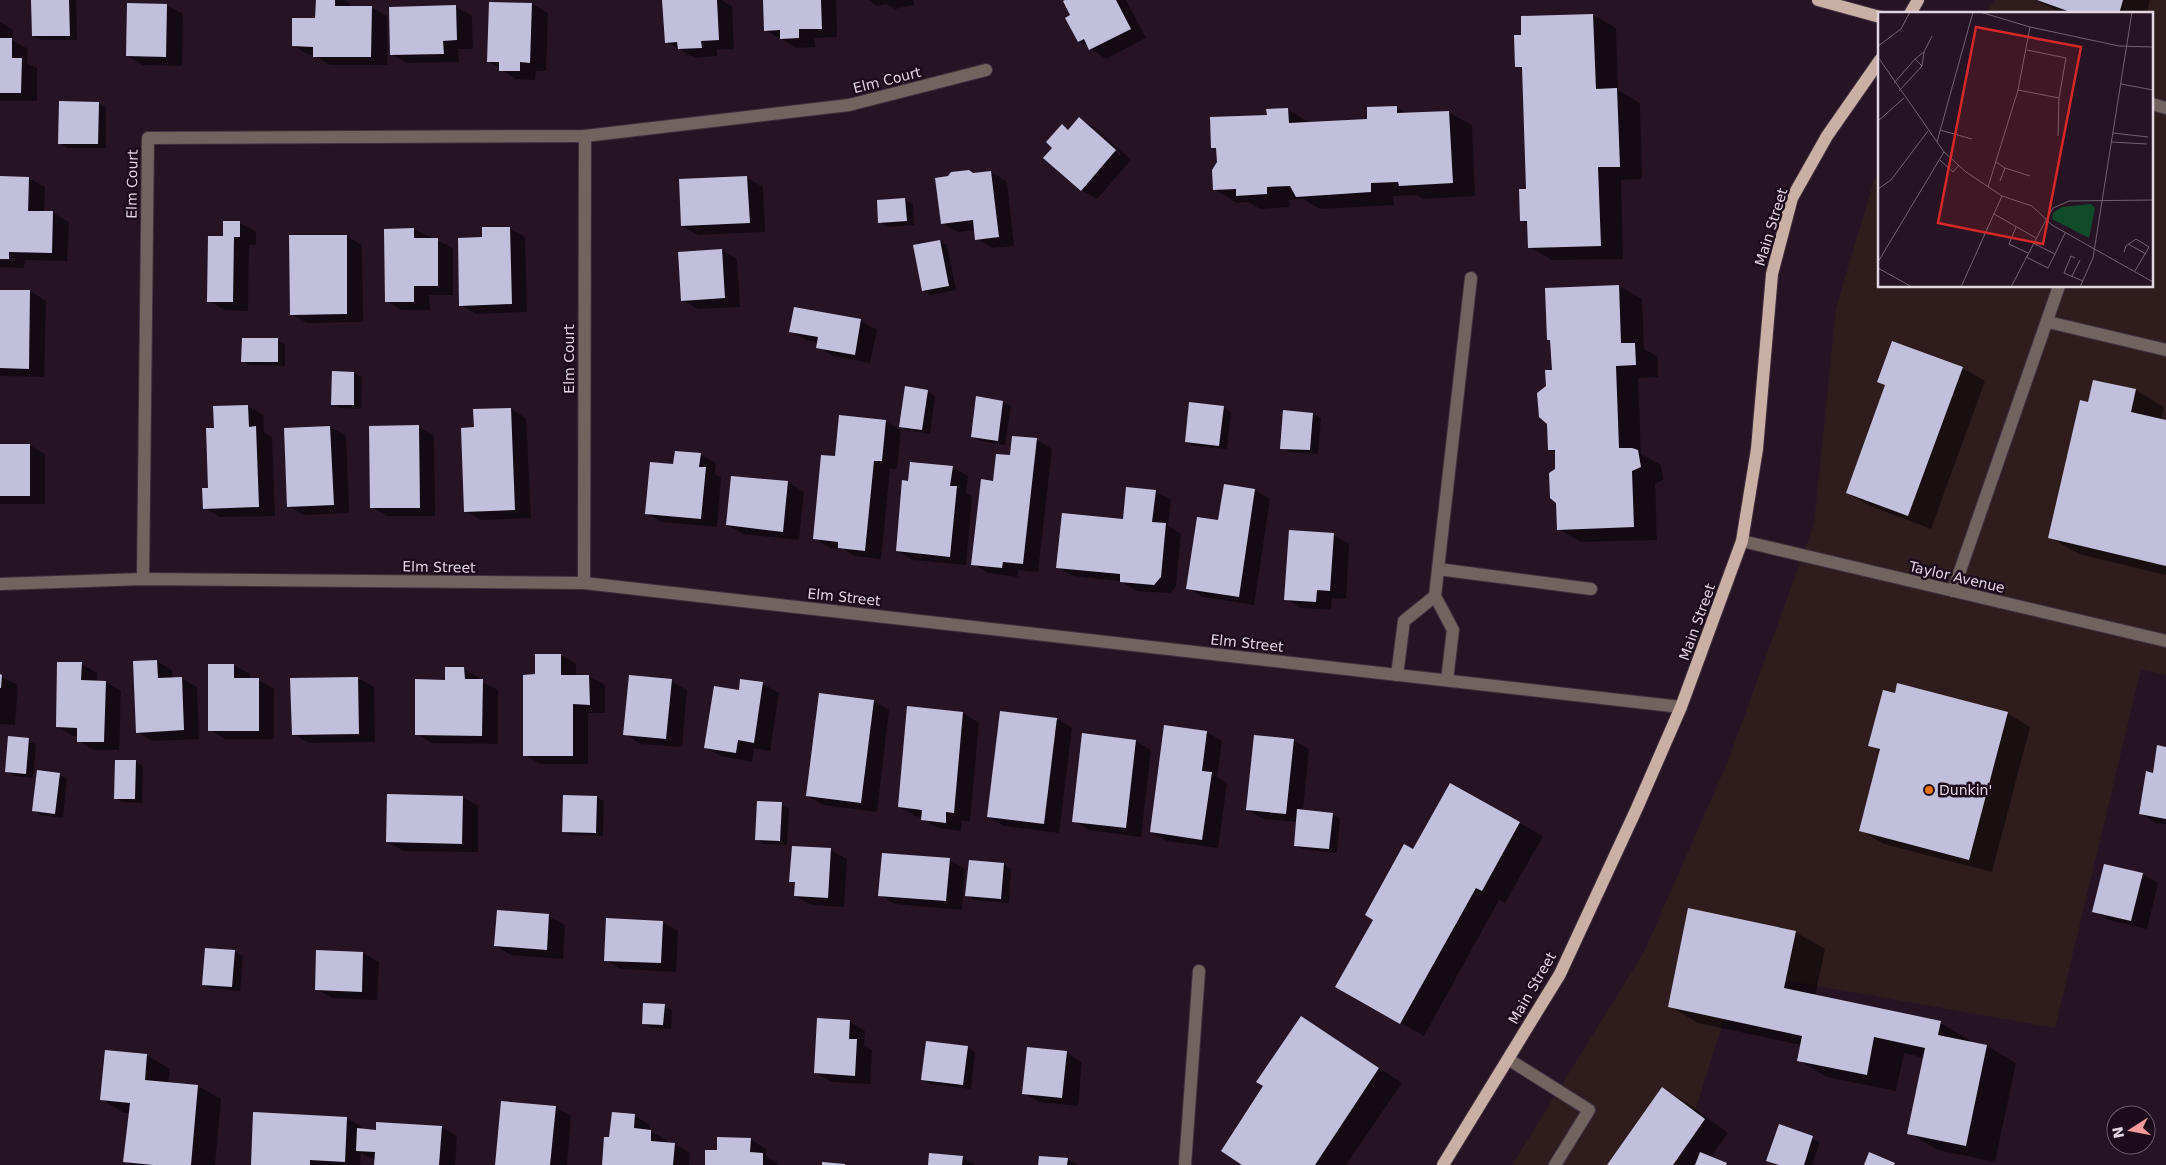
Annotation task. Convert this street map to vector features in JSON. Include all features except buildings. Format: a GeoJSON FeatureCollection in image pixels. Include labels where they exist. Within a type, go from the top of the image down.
{"type":"FeatureCollection","features":[{"type":"Feature","properties":{"kind":"main road"},"geometry":{"type":"LineString","coordinates":[[1818,0],[1878,16]]}},
{"type":"Feature","properties":{"kind":"main road"},"geometry":{"type":"LineString","coordinates":[[1911,12],[1918,0]]}},
{"type":"Feature","properties":{"kind":"main road","name":"Main Street"},"geometry":{"type":"LineString","coordinates":[[1443,1165],[1560,974],[1637,808],[1681,707],[1742,541],[1757,449],[1772,274],[1792,198],[1827,136],[1878,63]]}},
{"type":"Feature","properties":{"kind":"street","name":"Elm Court"},"geometry":{"type":"LineString","coordinates":[[143,579],[148,138],[585,136],[849,105],[986,70]]}},
{"type":"Feature","properties":{"kind":"street","name":"Elm Court"},"geometry":{"type":"LineString","coordinates":[[584,583],[585,136]]}},
{"type":"Feature","properties":{"kind":"street"},"geometry":{"type":"LineString","coordinates":[[1447,680],[1453,630],[1435,596],[1471,278]]}},
{"type":"Feature","properties":{"kind":"street"},"geometry":{"type":"LineString","coordinates":[[1953,591],[2058,288]]}},
{"type":"Feature","properties":{"kind":"street"},"geometry":{"type":"LineString","coordinates":[[2048,322],[2166,350]]}},
{"type":"Feature","properties":{"kind":"street","name":"Taylor Avenue"},"geometry":{"type":"LineString","coordinates":[[1742,541],[2166,641]]}},
{"type":"Feature","properties":{"kind":"street"},"geometry":{"type":"LineString","coordinates":[[1438,569],[1591,589]]}},
{"type":"Feature","properties":{"kind":"street","name":"Elm Street"},"geometry":{"type":"LineString","coordinates":[[0,584],[143,579],[584,583],[1681,707]]}},
{"type":"Feature","properties":{"kind":"street"},"geometry":{"type":"LineString","coordinates":[[1397,675],[1404,622],[1435,596]]}},
{"type":"Feature","properties":{"kind":"street"},"geometry":{"type":"LineString","coordinates":[[1185,1165],[1199,971]]}},
{"type":"Feature","properties":{"kind":"street"},"geometry":{"type":"LineString","coordinates":[[1508,1059],[1589,1110],[1555,1165]]}},
{"type":"Feature","properties":{"kind":"shaded area"},"geometry":{"type":"Polygon","coordinates":[[[1995,0],[2166,0],[2166,675],[2141,669],[2055,1028],[1739,972],[1678,1165],[1512,1165],[1644,952],[1728,761],[1814,524],[1836,308],[1874,180],[1878,174],[1878,288],[2154,288],[2154,12],[1986,12],[1995,0]]]}},
{"type":"Feature","properties":{"kind":"place","name":"Dunkin'"},"geometry":{"type":"Point","coordinates":[1929,790]}}]}
